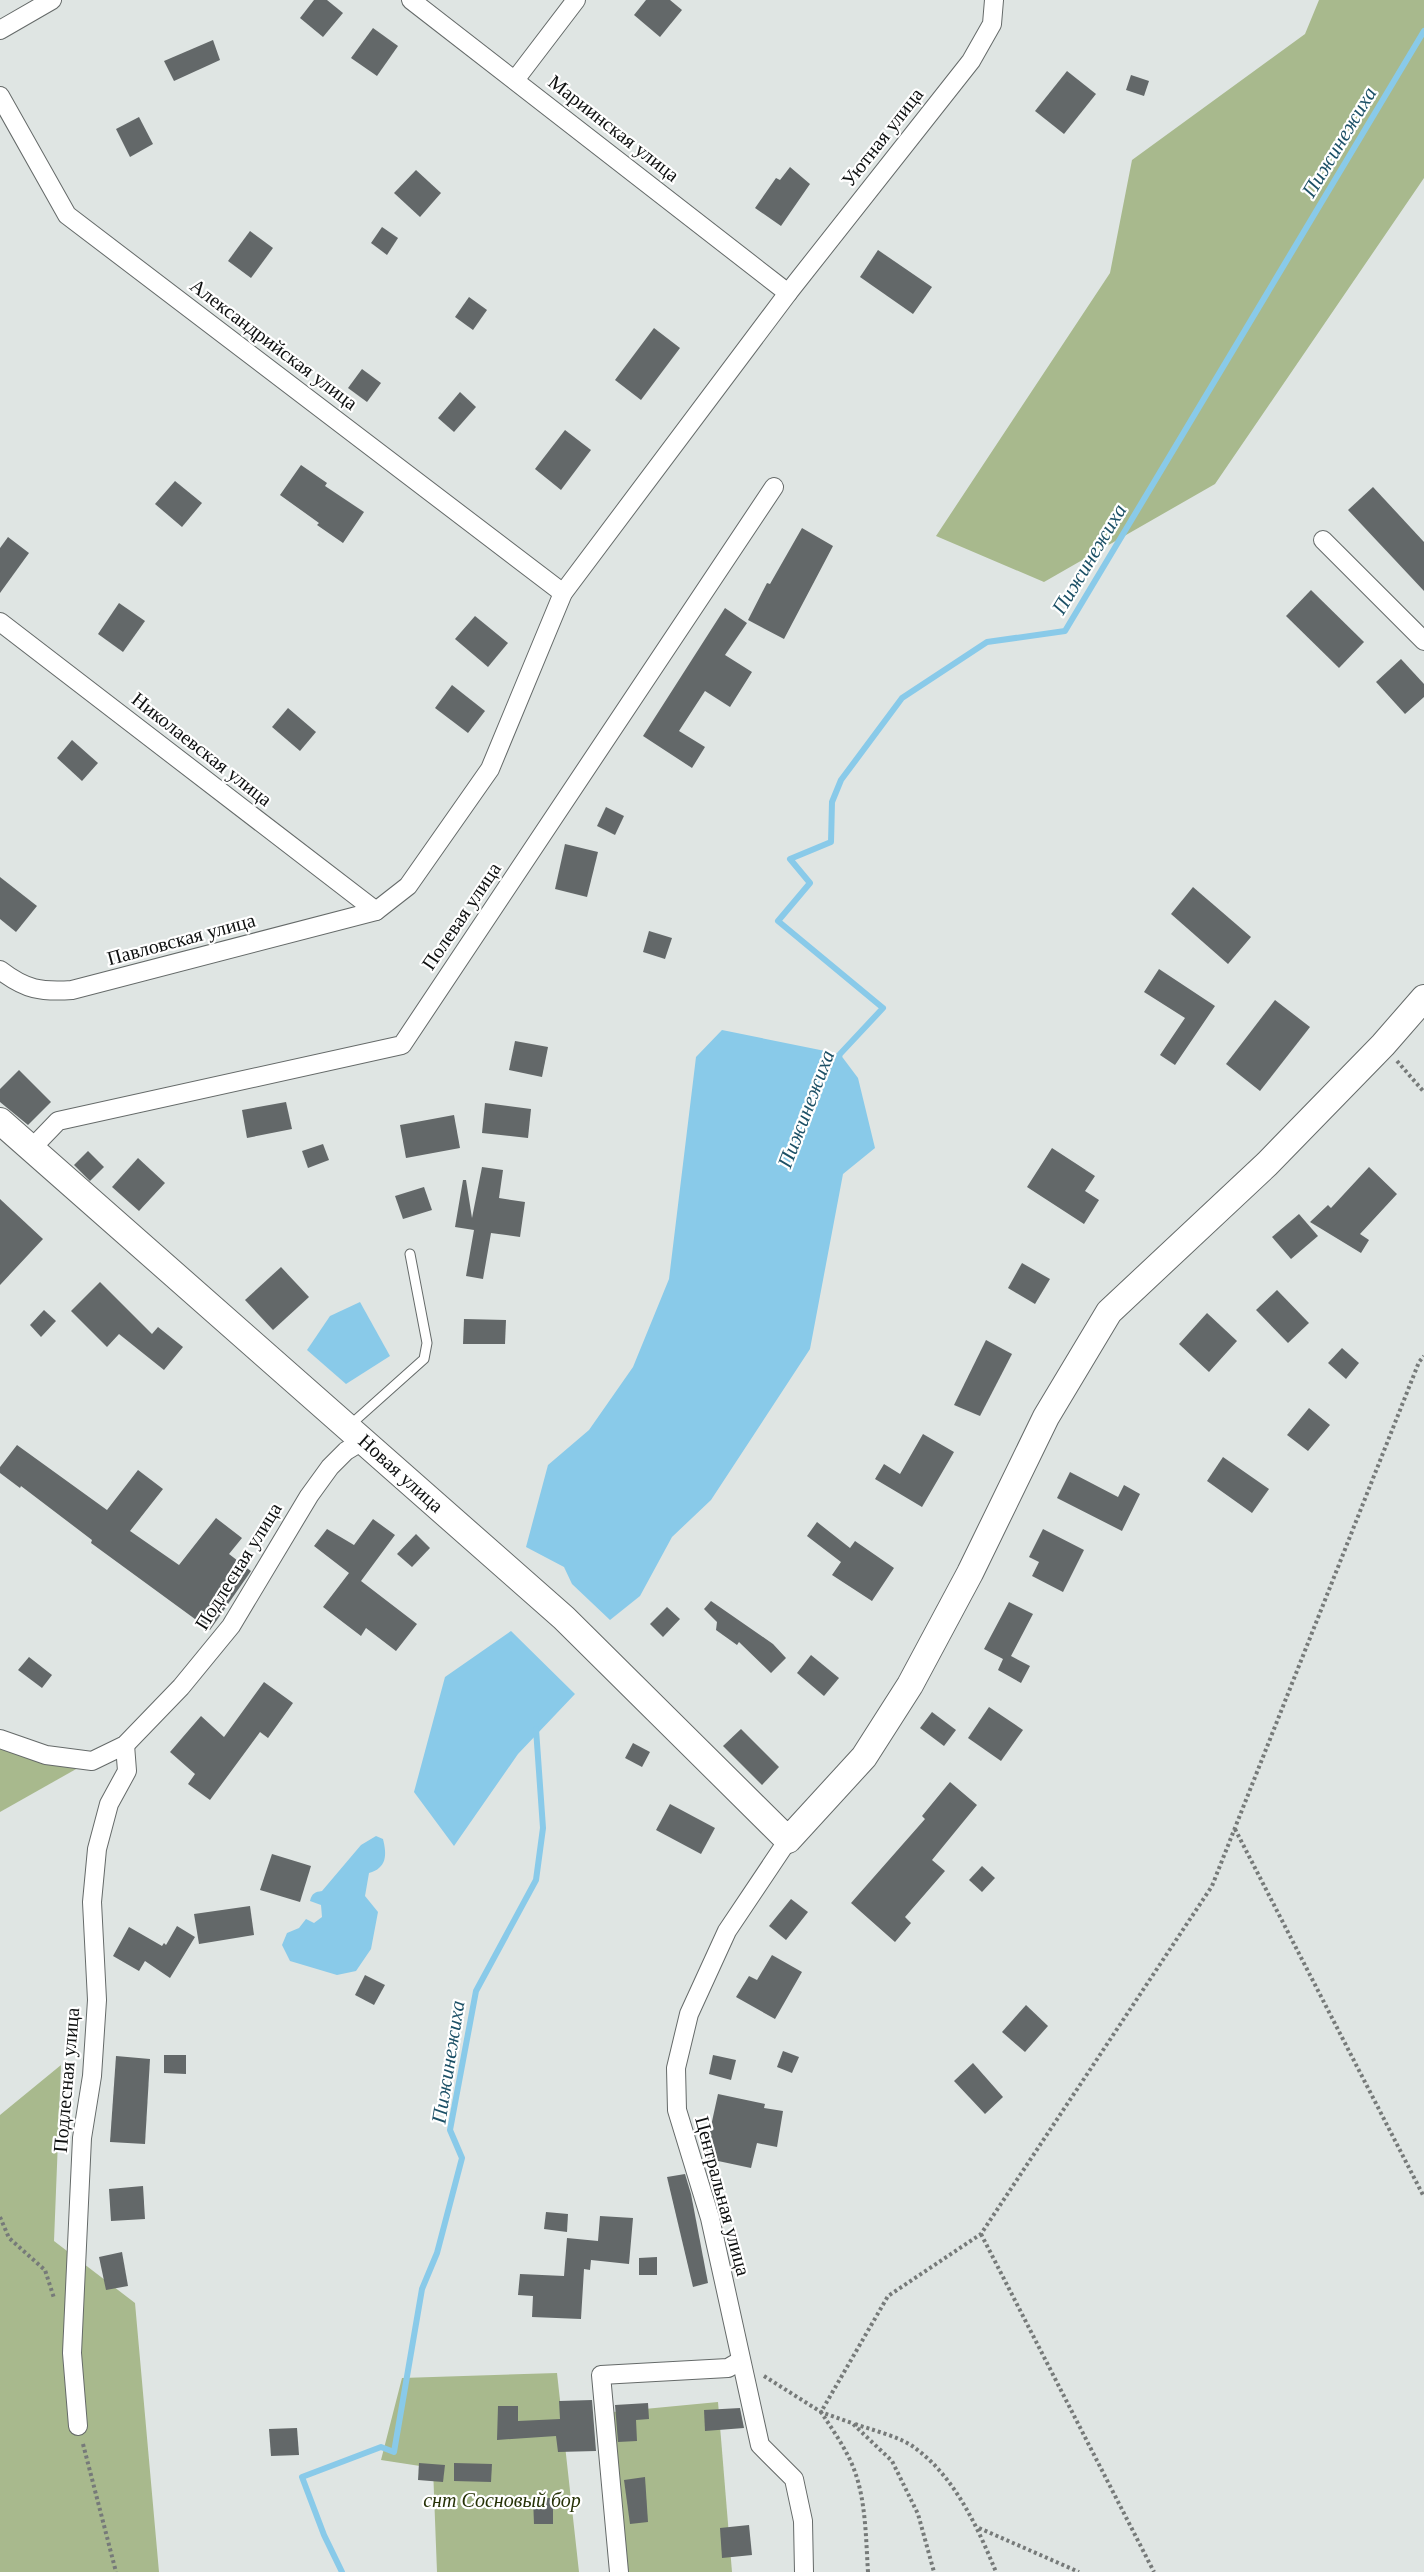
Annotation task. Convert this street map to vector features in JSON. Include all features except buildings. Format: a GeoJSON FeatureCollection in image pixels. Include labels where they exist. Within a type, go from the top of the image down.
{"type":"FeatureCollection","features":[{"type":"Feature","properties":{"kind":"street"},"geometry":{"type":"LineString","coordinates":[[0,30],[52,0]]}},
{"type":"Feature","properties":{"kind":"street","name":"Мариинская улица"},"geometry":{"type":"LineString","coordinates":[[411,0],[788,292]]}},
{"type":"Feature","properties":{"kind":"street"},"geometry":{"type":"LineString","coordinates":[[515,80],[576,0]]}},
{"type":"Feature","properties":{"kind":"street","name":"Уютная улица"},"geometry":{"type":"LineString","coordinates":[[376,911],[408,886],[490,769],[563,593],[788,292],[971,61],[992,24],[994,0]]}},
{"type":"Feature","properties":{"kind":"street","name":"Александрийская улица"},"geometry":{"type":"LineString","coordinates":[[0,96],[67,215],[563,593]]}},
{"type":"Feature","properties":{"kind":"street","name":"Полевая улица"},"geometry":{"type":"LineString","coordinates":[[32,1149],[58,1121],[402,1044],[774,487]]}},
{"type":"Feature","properties":{"kind":"street"},"geometry":{"type":"LineString","coordinates":[[1323,540],[1424,641]]}},
{"type":"Feature","properties":{"kind":"street","name":"Николаевская улица"},"geometry":{"type":"LineString","coordinates":[[0,622],[376,911]]}},
{"type":"Feature","properties":{"kind":"street","name":"Павловская улица"},"geometry":{"type":"LineString","coordinates":[[0,970],[13,980],[42,992],[72,990],[376,911]]}},
{"type":"Feature","properties":{"kind":"street"},"geometry":{"type":"LineString","coordinates":[[788,1840],[864,1757],[910,1685],[970,1573],[1046,1417],[1109,1312],[1267,1164],[1383,1045],[1424,998]]}},
{"type":"Feature","properties":{"kind":"street","name":"Новая улица"},"geometry":{"type":"LineString","coordinates":[[0,1121],[564,1618],[788,1840]]}},
{"type":"Feature","properties":{"kind":"street","name":"Подлесная улица"},"geometry":{"type":"LineString","coordinates":[[0,1739],[46,1755],[92,1761],[125,1745],[181,1687],[231,1626],[309,1496],[330,1467],[346,1451],[356,1433]]}},
{"type":"Feature","properties":{"kind":"street","name":"Подлесная улица"},"geometry":{"type":"LineString","coordinates":[[78,2426],[72,2353],[82,2138],[92,2076],[96,2000],[92,1902],[97,1849],[109,1804],[127,1771],[125,1745]]}},
{"type":"Feature","properties":{"kind":"street","name":"Центральная улица"},"geometry":{"type":"LineString","coordinates":[[788,1840],[727,1931],[689,2013],[676,2068],[677,2110],[710,2218],[760,2445],[794,2479],[803,2521],[804,2572]]}},
{"type":"Feature","properties":{"kind":"street"},"geometry":{"type":"LineString","coordinates":[[619,2572],[601,2375],[728,2368],[740,2361]]}},
{"type":"Feature","properties":{"kind":"lane"},"geometry":{"type":"LineString","coordinates":[[356,1433],[424,1359],[427,1344],[410,1254]]}},
{"type":"Feature","properties":{"kind":"path"},"geometry":{"type":"LineString","coordinates":[[1383,1045],[1424,1092]]}},
{"type":"Feature","properties":{"kind":"path"},"geometry":{"type":"LineString","coordinates":[[821,2412],[888,2296],[981,2234],[1212,1886],[1415,1373],[1424,1356]]}},
{"type":"Feature","properties":{"kind":"path"},"geometry":{"type":"LineString","coordinates":[[1235,1828],[1424,2197]]}},
{"type":"Feature","properties":{"kind":"path"},"geometry":{"type":"LineString","coordinates":[[0,2217],[9,2238],[45,2270],[55,2301]]}},
{"type":"Feature","properties":{"kind":"path"},"geometry":{"type":"LineString","coordinates":[[981,2234],[1154,2572]]}},
{"type":"Feature","properties":{"kind":"path"},"geometry":{"type":"LineString","coordinates":[[740,2361],[821,2412],[915,2447],[949,2482],[978,2527],[996,2572]]}},
{"type":"Feature","properties":{"kind":"path"},"geometry":{"type":"LineString","coordinates":[[821,2412],[843,2446],[857,2477],[865,2514],[868,2572]]}},
{"type":"Feature","properties":{"kind":"path"},"geometry":{"type":"LineString","coordinates":[[852,2423],[892,2461],[918,2514],[934,2572]]}},
{"type":"Feature","properties":{"kind":"path"},"geometry":{"type":"LineString","coordinates":[[78,2426],[116,2572]]}},
{"type":"Feature","properties":{"kind":"path"},"geometry":{"type":"LineString","coordinates":[[978,2527],[1079,2572]]}},
{"type":"Feature","properties":{"kind":"green space"},"geometry":{"type":"Polygon","coordinates":[[[1319,0],[1424,0],[1424,178],[1215,484],[1044,582],[936,536],[1110,273],[1132,160],[1305,34],[1319,0]]]}},
{"type":"Feature","properties":{"kind":"green space"},"geometry":{"type":"Polygon","coordinates":[[[0,1749],[85,1764],[0,1812],[0,1749]]]}},
{"type":"Feature","properties":{"kind":"green space"},"geometry":{"type":"Polygon","coordinates":[[[61,2065],[54,2241],[135,2303],[159,2572],[0,2572],[0,2115],[61,2065]]]}},
{"type":"Feature","properties":{"kind":"green space","name":"снт Сосновый бор"},"geometry":{"type":"Polygon","coordinates":[[[557,2373],[579,2572],[437,2572],[433,2468],[381,2460],[402,2378],[557,2373]]]}},
{"type":"Feature","properties":{"kind":"green space","name":"снт Сосновый бор"},"geometry":{"type":"Polygon","coordinates":[[[718,2402],[732,2572],[627,2572],[613,2412],[718,2402]]]}},
{"type":"Feature","properties":{"kind":"water"},"geometry":{"type":"Polygon","coordinates":[[[722,1030],[840,1054],[858,1078],[875,1148],[843,1174],[810,1349],[711,1500],[672,1537],[640,1596],[610,1620],[572,1584],[564,1567],[526,1547],[548,1465],[589,1430],[633,1367],[669,1279],[696,1057],[722,1030]]]}},
{"type":"Feature","properties":{"kind":"water"},"geometry":{"type":"Polygon","coordinates":[[[360,1302],[390,1356],[346,1384],[307,1350],[330,1316],[360,1302]]]}},
{"type":"Feature","properties":{"kind":"water"},"geometry":{"type":"Polygon","coordinates":[[[511,1631],[575,1694],[518,1754],[454,1846],[414,1792],[445,1677],[511,1631]]]}},
{"type":"Feature","properties":{"kind":"water"},"geometry":{"type":"Polygon","coordinates":[[[376,1836],[383,1839],[385,1855],[379,1868],[369,1873],[365,1896],[378,1912],[371,1949],[356,1971],[337,1975],[290,1961],[282,1945],[287,1933],[299,1928],[306,1919],[314,1923],[322,1917],[321,1905],[310,1901],[313,1895],[322,1891],[361,1845],[376,1836]]]}},
{"type":"Feature","properties":{"kind":"waterway","name":"Пижинежиха"},"geometry":{"type":"LineString","coordinates":[[838,1060],[840,1054],[883,1008],[778,921],[810,883],[790,859],[831,842],[832,802],[841,780],[902,698],[987,642],[1065,631],[1424,31]]}},
{"type":"Feature","properties":{"kind":"waterway","name":"Пижинежиха"},"geometry":{"type":"LineString","coordinates":[[342,2572],[324,2535],[302,2477],[381,2447],[394,2452],[422,2289],[437,2253],[462,2158],[450,2130],[476,1991],[536,1880],[543,1828],[536,1729]]}}]}
